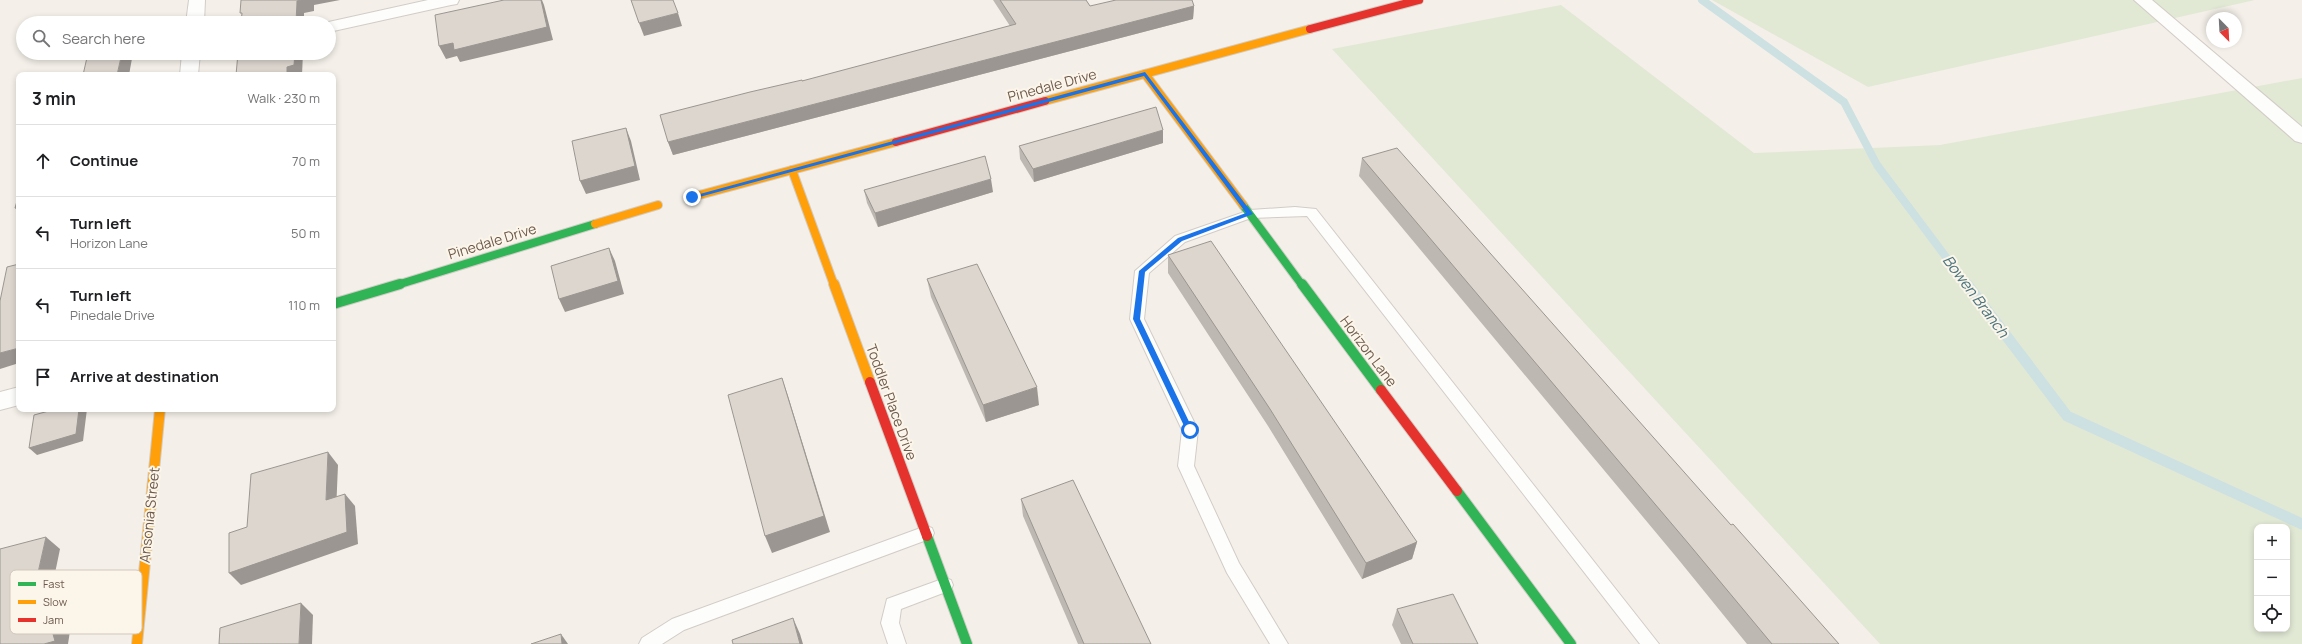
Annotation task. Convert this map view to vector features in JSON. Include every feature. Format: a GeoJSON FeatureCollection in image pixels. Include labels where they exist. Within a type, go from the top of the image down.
{"type":"FeatureCollection","features":[{"type":"Feature","properties":{"kind":"street"},"geometry":{"type":"LineString","coordinates":[[196,16],[197,0]]}},
{"type":"Feature","properties":{"kind":"street"},"geometry":{"type":"LineString","coordinates":[[336,25],[451,0]]}},
{"type":"Feature","properties":{"kind":"street","name":"Pinedale Drive"},"geometry":{"type":"LineString","coordinates":[[692,197],[1419,0]]}},
{"type":"Feature","properties":{"kind":"street"},"geometry":{"type":"LineString","coordinates":[[2142,0],[2302,137]]}},
{"type":"Feature","properties":{"kind":"street"},"geometry":{"type":"LineString","coordinates":[[189,72],[190,60]]}},
{"type":"Feature","properties":{"kind":"street","name":"Horizon Lane"},"geometry":{"type":"LineString","coordinates":[[1145,74],[1571,644]]}},
{"type":"Feature","properties":{"kind":"street","name":"Toddler Place Drive"},"geometry":{"type":"LineString","coordinates":[[792,170],[967,644]]}},
{"type":"Feature","properties":{"kind":"street","name":"Pinedale Drive"},"geometry":{"type":"LineString","coordinates":[[336,303],[658,206]]}},
{"type":"Feature","properties":{"kind":"street"},"geometry":{"type":"LineString","coordinates":[[0,401],[16,397]]}},
{"type":"Feature","properties":{"kind":"street","name":"Ansonia Street"},"geometry":{"type":"LineString","coordinates":[[142,593],[160,412]]}},
{"type":"Feature","properties":{"kind":"street","name":"Ansonia Street"},"geometry":{"type":"LineString","coordinates":[[137,644],[138,634]]}},
{"type":"Feature","properties":{"kind":"lane"},"geometry":{"type":"LineString","coordinates":[[1279,644],[1233,568],[1186,466],[1190,430],[1137,319],[1142,271],[1180,239],[1250,214],[1295,211],[1311,212],[1650,644]]}},
{"type":"Feature","properties":{"kind":"lane"},"geometry":{"type":"LineString","coordinates":[[648,644],[678,624],[926,533]]}},
{"type":"Feature","properties":{"kind":"lane"},"geometry":{"type":"LineString","coordinates":[[897,644],[890,623],[893,604],[945,585]]}},
{"type":"Feature","properties":{"kind":"green space"},"geometry":{"type":"Polygon","coordinates":[[[1712,0],[2255,0],[1868,87],[1712,0]]]}},
{"type":"Feature","properties":{"kind":"green space"},"geometry":{"type":"Polygon","coordinates":[[[1561,5],[1754,153],[1940,145],[2302,78],[2302,644],[1880,644],[1332,49],[1561,5]]]}},
{"type":"Feature","properties":{"kind":"building"},"geometry":{"type":"Polygon","coordinates":[[[241,0],[301,0],[297,1],[296,16],[242,16],[242,13],[240,13],[241,0]]]}},
{"type":"Feature","properties":{"kind":"building"},"geometry":{"type":"Polygon","coordinates":[[[504,0],[541,0],[547,27],[454,50],[453,43],[439,46],[435,15],[504,0]]]}},
{"type":"Feature","properties":{"kind":"building"},"geometry":{"type":"Polygon","coordinates":[[[631,0],[673,0],[678,13],[639,23],[631,0]]]}},
{"type":"Feature","properties":{"kind":"building"},"geometry":{"type":"Polygon","coordinates":[[[1000,0],[1086,0],[1090,6],[1116,0],[1192,0],[1194,6],[668,142],[660,115],[750,92],[802,81],[1016,24],[1000,0]]]}},
{"type":"Feature","properties":{"kind":"building"},"geometry":{"type":"Polygon","coordinates":[[[86,60],[120,60],[118,72],[84,72],[86,60]]]}},
{"type":"Feature","properties":{"kind":"building"},"geometry":{"type":"Polygon","coordinates":[[[237,60],[294,60],[294,65],[287,67],[287,72],[236,72],[237,60]]]}},
{"type":"Feature","properties":{"kind":"building"},"geometry":{"type":"Polygon","coordinates":[[[1156,107],[1163,130],[1033,169],[1019,146],[1156,107]]]}},
{"type":"Feature","properties":{"kind":"building"},"geometry":{"type":"Polygon","coordinates":[[[626,128],[635,166],[580,181],[572,141],[626,128]]]}},
{"type":"Feature","properties":{"kind":"building"},"geometry":{"type":"Polygon","coordinates":[[[1397,148],[1731,525],[1733,524],[1839,644],[1772,644],[1362,158],[1397,148]]]}},
{"type":"Feature","properties":{"kind":"building"},"geometry":{"type":"Polygon","coordinates":[[[985,156],[991,179],[875,213],[864,190],[985,156]]]}},
{"type":"Feature","properties":{"kind":"building"},"geometry":{"type":"Polygon","coordinates":[[[1211,241],[1417,542],[1366,563],[1270,409],[1168,255],[1211,241]]]}},
{"type":"Feature","properties":{"kind":"building"},"geometry":{"type":"Polygon","coordinates":[[[609,248],[618,281],[559,299],[551,266],[609,248]]]}},
{"type":"Feature","properties":{"kind":"building"},"geometry":{"type":"Polygon","coordinates":[[[977,264],[1037,387],[983,405],[927,279],[977,264]]]}},
{"type":"Feature","properties":{"kind":"building"},"geometry":{"type":"Polygon","coordinates":[[[16,265],[16,349],[0,353],[0,301],[7,267],[16,265]]]}},
{"type":"Feature","properties":{"kind":"building"},"geometry":{"type":"Polygon","coordinates":[[[782,378],[824,516],[765,536],[728,395],[782,378]]]}},
{"type":"Feature","properties":{"kind":"building"},"geometry":{"type":"Polygon","coordinates":[[[45,412],[79,412],[76,434],[29,448],[34,415],[45,412]]]}},
{"type":"Feature","properties":{"kind":"building"},"geometry":{"type":"Polygon","coordinates":[[[328,452],[326,500],[345,494],[347,532],[229,573],[229,533],[247,527],[251,474],[328,452]]]}},
{"type":"Feature","properties":{"kind":"building"},"geometry":{"type":"Polygon","coordinates":[[[1073,480],[1151,644],[1084,644],[1021,499],[1073,480]]]}},
{"type":"Feature","properties":{"kind":"building"},"geometry":{"type":"Polygon","coordinates":[[[46,537],[39,570],[10,570],[10,634],[53,634],[55,641],[44,644],[0,644],[0,549],[46,537]]]}},
{"type":"Feature","properties":{"kind":"building"},"geometry":{"type":"Polygon","coordinates":[[[1453,594],[1478,644],[1413,644],[1397,609],[1453,594]]]}},
{"type":"Feature","properties":{"kind":"building"},"geometry":{"type":"Polygon","coordinates":[[[301,603],[299,644],[219,644],[220,628],[301,603]]]}},
{"type":"Feature","properties":{"kind":"building"},"geometry":{"type":"Polygon","coordinates":[[[793,618],[800,644],[733,644],[732,640],[793,618]]]}},
{"type":"Feature","properties":{"kind":"building"},"geometry":{"type":"Polygon","coordinates":[[[561,634],[562,644],[531,644],[561,634]]]}},
{"type":"Feature","properties":{"kind":"waterway","name":"Bowen Branch"},"geometry":{"type":"LineString","coordinates":[[1702,0],[1844,102],[1877,165],[1967,285]]}},
{"type":"Feature","properties":{"kind":"waterway","name":"Bowen Branch"},"geometry":{"type":"LineString","coordinates":[[1967,284],[2067,416],[2302,524]]}},
{"type":"Feature","properties":{"kind":"traffic: fast"},"geometry":{"type":"LineString","coordinates":[[1243,205],[1381,390]]}},
{"type":"Feature","properties":{"kind":"traffic: fast"},"geometry":{"type":"LineString","coordinates":[[336,303],[595,224]]}},
{"type":"Feature","properties":{"kind":"traffic: fast"},"geometry":{"type":"LineString","coordinates":[[1457,491],[1571,644]]}},
{"type":"Feature","properties":{"kind":"traffic: fast"},"geometry":{"type":"LineString","coordinates":[[927,536],[967,644]]}},
{"type":"Feature","properties":{"kind":"traffic: slow"},"geometry":{"type":"LineString","coordinates":[[1045,101],[1310,29]]}},
{"type":"Feature","properties":{"kind":"traffic: slow"},"geometry":{"type":"LineString","coordinates":[[1145,74],[1243,205]]}},
{"type":"Feature","properties":{"kind":"traffic: slow"},"geometry":{"type":"LineString","coordinates":[[692,197],[896,142]]}},
{"type":"Feature","properties":{"kind":"traffic: slow"},"geometry":{"type":"LineString","coordinates":[[792,170],[870,382]]}},
{"type":"Feature","properties":{"kind":"traffic: slow"},"geometry":{"type":"LineString","coordinates":[[595,224],[658,205]]}},
{"type":"Feature","properties":{"kind":"traffic: slow"},"geometry":{"type":"LineString","coordinates":[[142,593],[160,412]]}},
{"type":"Feature","properties":{"kind":"traffic: slow"},"geometry":{"type":"LineString","coordinates":[[137,644],[138,634]]}},
{"type":"Feature","properties":{"kind":"traffic: jam"},"geometry":{"type":"LineString","coordinates":[[1310,29],[1419,0]]}},
{"type":"Feature","properties":{"kind":"traffic: jam"},"geometry":{"type":"LineString","coordinates":[[896,142],[1045,101]]}},
{"type":"Feature","properties":{"kind":"traffic: jam"},"geometry":{"type":"LineString","coordinates":[[870,382],[927,536]]}},
{"type":"Feature","properties":{"kind":"traffic: jam"},"geometry":{"type":"LineString","coordinates":[[1381,390],[1457,491]]}},
{"type":"Feature","properties":{"kind":"route"},"geometry":{"type":"LineString","coordinates":[[692,197],[1145,74],[1250,214],[1180,239],[1142,271],[1137,319],[1190,430]]}}]}
